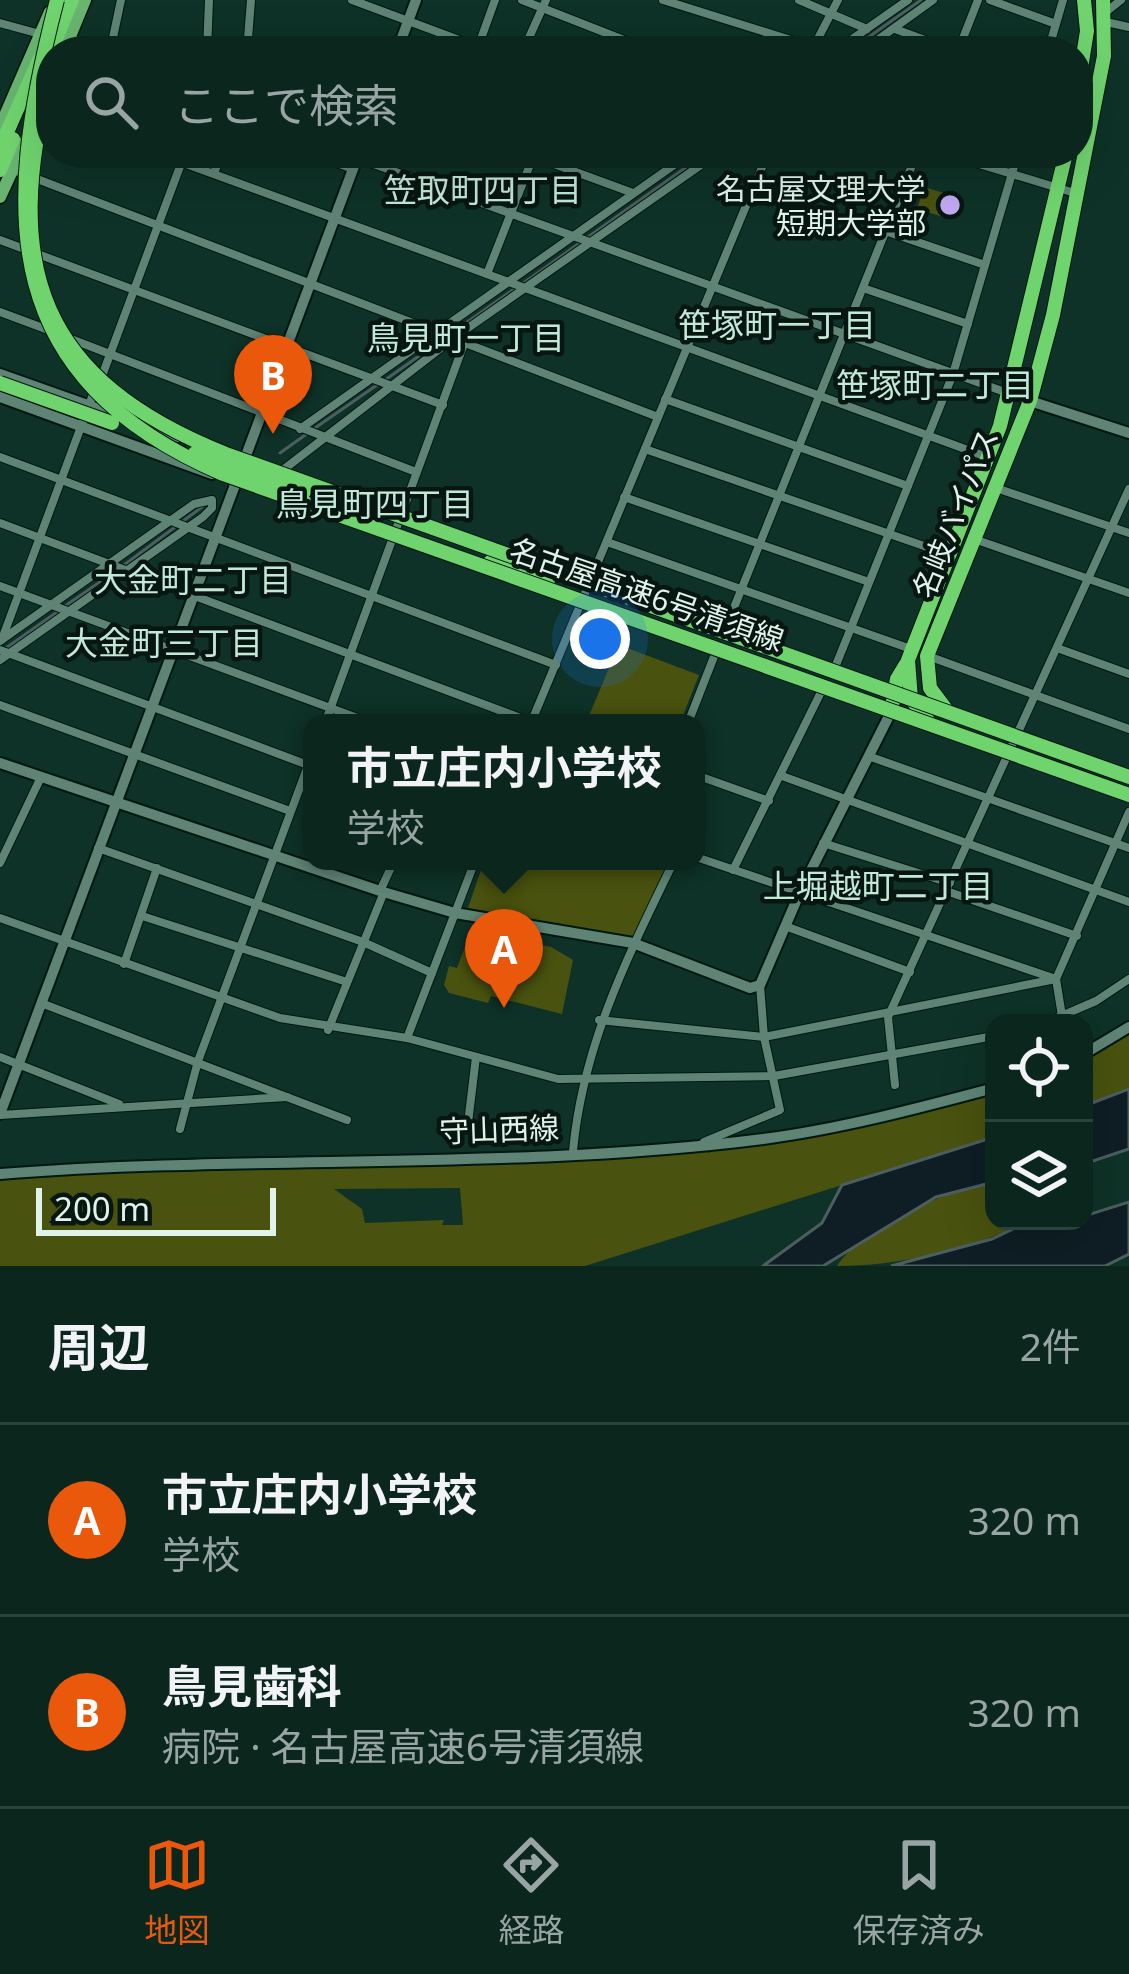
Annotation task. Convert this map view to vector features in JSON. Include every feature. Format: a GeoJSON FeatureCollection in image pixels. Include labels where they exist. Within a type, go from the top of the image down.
{"type":"FeatureCollection","features":[{"type":"Feature","properties":{"kind":"highway"},"geometry":{"type":"LineString","coordinates":[[62,36],[69,0]]}},
{"type":"Feature","properties":{"kind":"highway"},"geometry":{"type":"LineString","coordinates":[[54,36],[69,0]]}},
{"type":"Feature","properties":{"kind":"highway"},"geometry":{"type":"LineString","coordinates":[[48,36],[69,0]]}},
{"type":"Feature","properties":{"kind":"highway"},"geometry":{"type":"LineString","coordinates":[[1084,0],[1086,36]]}},
{"type":"Feature","properties":{"kind":"highway","name":"名岐バイパス"},"geometry":{"type":"LineString","coordinates":[[1093,93],[1105,12]]}},
{"type":"Feature","properties":{"kind":"highway"},"geometry":{"type":"LineString","coordinates":[[11,267],[3,215],[6,164],[28,71],[36,57]]}},
{"type":"Feature","properties":{"kind":"highway"},"geometry":{"type":"LineString","coordinates":[[0,148],[36,77]]}},
{"type":"Feature","properties":{"kind":"highway"},"geometry":{"type":"LineString","coordinates":[[6,170],[36,82]]}},
{"type":"Feature","properties":{"kind":"highway","name":"名古屋高速6号清須線"},"geometry":{"type":"LineString","coordinates":[[36,120],[17,197],[23,258],[55,335],[86,375],[130,410],[185,438],[280,473],[1129,776]]}},
{"type":"Feature","properties":{"kind":"highway","name":"名岐バイパス"},"geometry":{"type":"LineString","coordinates":[[899,695],[947,554],[1010,395],[1063,168]]}},
{"type":"Feature","properties":{"kind":"highway","name":"名岐バイパス"},"geometry":{"type":"LineString","coordinates":[[927,656],[1030,401],[1082,168]]}},
{"type":"Feature","properties":{"kind":"highway","name":"名古屋高速6号清須線"},"geometry":{"type":"LineString","coordinates":[[21,299],[44,343],[76,385],[111,416],[180,456],[1129,797]]}},
{"type":"Feature","properties":{"kind":"highway"},"geometry":{"type":"LineString","coordinates":[[0,383],[391,524],[596,585]]}},
{"type":"Feature","properties":{"kind":"highway"},"geometry":{"type":"LineString","coordinates":[[343,522],[548,581],[770,657],[1006,755],[1129,797]]}},
{"type":"Feature","properties":{"kind":"highway"},"geometry":{"type":"LineString","coordinates":[[927,656],[930,688],[948,712]]}},
{"type":"Feature","properties":{"kind":"highway"},"geometry":{"type":"LineString","coordinates":[[877,685],[1129,776]]}},
{"type":"Feature","properties":{"kind":"highway"},"geometry":{"type":"LineString","coordinates":[[899,695],[948,732]]}},
{"type":"Feature","properties":{"kind":"main road"},"geometry":{"type":"LineString","coordinates":[[40,34],[69,0]]}},
{"type":"Feature","properties":{"kind":"main road"},"geometry":{"type":"LineString","coordinates":[[0,127],[36,43]]}},
{"type":"Feature","properties":{"kind":"main road"},"geometry":{"type":"LineString","coordinates":[[0,196],[6,170],[36,130]]}},
{"type":"Feature","properties":{"kind":"street"},"geometry":{"type":"LineString","coordinates":[[113,36],[121,0]]}},
{"type":"Feature","properties":{"kind":"street"},"geometry":{"type":"LineString","coordinates":[[205,36],[209,0]]}},
{"type":"Feature","properties":{"kind":"street"},"geometry":{"type":"LineString","coordinates":[[248,36],[250,0]]}},
{"type":"Feature","properties":{"kind":"street"},"geometry":{"type":"LineString","coordinates":[[352,0],[448,36]]}},
{"type":"Feature","properties":{"kind":"street"},"geometry":{"type":"LineString","coordinates":[[402,36],[416,0]]}},
{"type":"Feature","properties":{"kind":"street"},"geometry":{"type":"LineString","coordinates":[[482,36],[495,0]]}},
{"type":"Feature","properties":{"kind":"street"},"geometry":{"type":"LineString","coordinates":[[522,0],[544,4],[618,36]]}},
{"type":"Feature","properties":{"kind":"street"},"geometry":{"type":"LineString","coordinates":[[663,0],[772,36]]}},
{"type":"Feature","properties":{"kind":"street"},"geometry":{"type":"LineString","coordinates":[[799,0],[867,28]]}},
{"type":"Feature","properties":{"kind":"street"},"geometry":{"type":"LineString","coordinates":[[818,36],[838,0]]}},
{"type":"Feature","properties":{"kind":"street"},"geometry":{"type":"LineString","coordinates":[[856,36],[908,0]]}},
{"type":"Feature","properties":{"kind":"street"},"geometry":{"type":"LineString","coordinates":[[882,36],[933,0]]}},
{"type":"Feature","properties":{"kind":"street"},"geometry":{"type":"LineString","coordinates":[[962,36],[978,0]]}},
{"type":"Feature","properties":{"kind":"street"},"geometry":{"type":"LineString","coordinates":[[990,0],[1056,24]]}},
{"type":"Feature","properties":{"kind":"street"},"geometry":{"type":"LineString","coordinates":[[1052,36],[1063,0]]}},
{"type":"Feature","properties":{"kind":"street"},"geometry":{"type":"LineString","coordinates":[[1121,0],[1105,12],[1129,27]]}},
{"type":"Feature","properties":{"kind":"street"},"geometry":{"type":"LineString","coordinates":[[530,36],[544,4]]}},
{"type":"Feature","properties":{"kind":"street"},"geometry":{"type":"LineString","coordinates":[[0,23],[40,34]]}},
{"type":"Feature","properties":{"kind":"street"},"geometry":{"type":"LineString","coordinates":[[893,28],[915,36]]}},
{"type":"Feature","properties":{"kind":"street"},"geometry":{"type":"LineString","coordinates":[[3,650],[80,426],[179,168]]}},
{"type":"Feature","properties":{"kind":"street"},"geometry":{"type":"LineString","coordinates":[[201,168],[987,457]]}},
{"type":"Feature","properties":{"kind":"street"},"geometry":{"type":"LineString","coordinates":[[214,173],[216,168]]}},
{"type":"Feature","properties":{"kind":"street"},"geometry":{"type":"LineString","coordinates":[[288,1097],[0,1115],[353,168]]}},
{"type":"Feature","properties":{"kind":"street"},"geometry":{"type":"LineString","coordinates":[[379,168],[842,336],[1129,433]]}},
{"type":"Feature","properties":{"kind":"street"},"geometry":{"type":"LineString","coordinates":[[488,274],[524,168]]}},
{"type":"Feature","properties":{"kind":"street"},"geometry":{"type":"LineString","coordinates":[[564,168],[633,193]]}},
{"type":"Feature","properties":{"kind":"street"},"geometry":{"type":"LineString","coordinates":[[300,430],[369,376],[669,168]]}},
{"type":"Feature","properties":{"kind":"street"},"geometry":{"type":"LineString","coordinates":[[280,473],[524,288],[697,168]]}},
{"type":"Feature","properties":{"kind":"street"},"geometry":{"type":"LineString","coordinates":[[535,714],[581,605],[596,585],[624,497],[762,168]]}},
{"type":"Feature","properties":{"kind":"street"},"geometry":{"type":"LineString","coordinates":[[724,631],[910,168]]}},
{"type":"Feature","properties":{"kind":"street"},"geometry":{"type":"LineString","coordinates":[[986,168],[1078,194]]}},
{"type":"Feature","properties":{"kind":"street"},"geometry":{"type":"LineString","coordinates":[[834,670],[953,374],[1014,168]]}},
{"type":"Feature","properties":{"kind":"street"},"geometry":{"type":"LineString","coordinates":[[6,170],[436,329],[658,417]]}},
{"type":"Feature","properties":{"kind":"street"},"geometry":{"type":"LineString","coordinates":[[885,231],[985,265]]}},
{"type":"Feature","properties":{"kind":"street"},"geometry":{"type":"LineString","coordinates":[[0,240],[443,405]]}},
{"type":"Feature","properties":{"kind":"street"},"geometry":{"type":"LineString","coordinates":[[862,288],[968,324]]}},
{"type":"Feature","properties":{"kind":"street"},"geometry":{"type":"LineString","coordinates":[[0,312],[416,472]]}},
{"type":"Feature","properties":{"kind":"street"},"geometry":{"type":"LineString","coordinates":[[328,714],[443,405],[460,339]]}},
{"type":"Feature","properties":{"kind":"street"},"geometry":{"type":"LineString","coordinates":[[0,374],[877,685]]}},
{"type":"Feature","properties":{"kind":"street"},"geometry":{"type":"LineString","coordinates":[[0,397],[343,522]]}},
{"type":"Feature","properties":{"kind":"street"},"geometry":{"type":"LineString","coordinates":[[665,400],[908,486]]}},
{"type":"Feature","properties":{"kind":"street"},"geometry":{"type":"LineString","coordinates":[[645,449],[947,554]]}},
{"type":"Feature","properties":{"kind":"street"},"geometry":{"type":"LineString","coordinates":[[0,457],[556,665]]}},
{"type":"Feature","properties":{"kind":"street"},"geometry":{"type":"LineString","coordinates":[[997,488],[1129,533]]}},
{"type":"Feature","properties":{"kind":"street"},"geometry":{"type":"LineString","coordinates":[[895,1085],[888,1017],[1129,490]]}},
{"type":"Feature","properties":{"kind":"street"},"geometry":{"type":"LineString","coordinates":[[624,497],[869,582]]}},
{"type":"Feature","properties":{"kind":"street"},"geometry":{"type":"LineString","coordinates":[[202,499],[212,500],[212,508],[189,527],[70,612],[3,650],[53,607],[202,499]]}},
{"type":"Feature","properties":{"kind":"street"},"geometry":{"type":"LineString","coordinates":[[0,523],[508,714]]}},
{"type":"Feature","properties":{"kind":"street"},"geometry":{"type":"LineString","coordinates":[[393,536],[870,702],[899,695]]}},
{"type":"Feature","properties":{"kind":"street"},"geometry":{"type":"LineString","coordinates":[[972,539],[1129,592]]}},
{"type":"Feature","properties":{"kind":"street"},"geometry":{"type":"LineString","coordinates":[[607,542],[910,654]]}},
{"type":"Feature","properties":{"kind":"street"},"geometry":{"type":"LineString","coordinates":[[0,586],[345,714]]}},
{"type":"Feature","properties":{"kind":"street"},"geometry":{"type":"LineString","coordinates":[[697,1144],[780,1110],[764,1037],[760,985],[823,843],[945,607]]}},
{"type":"Feature","properties":{"kind":"street"},"geometry":{"type":"LineString","coordinates":[[1057,648],[1129,674]]}},
{"type":"Feature","properties":{"kind":"street"},"geometry":{"type":"LineString","coordinates":[[692,714],[717,649]]}},
{"type":"Feature","properties":{"kind":"street"},"geometry":{"type":"LineString","coordinates":[[3,650],[303,758]]}},
{"type":"Feature","properties":{"kind":"street"},"geometry":{"type":"LineString","coordinates":[[927,656],[1129,729]]}},
{"type":"Feature","properties":{"kind":"street"},"geometry":{"type":"LineString","coordinates":[[733,870],[824,686]]}},
{"type":"Feature","properties":{"kind":"street"},"geometry":{"type":"LineString","coordinates":[[899,695],[948,732]]}},
{"type":"Feature","properties":{"kind":"street"},"geometry":{"type":"LineString","coordinates":[[0,705],[290,812]]}},
{"type":"Feature","properties":{"kind":"street"},"geometry":{"type":"LineString","coordinates":[[868,756],[1129,848]]}},
{"type":"Feature","properties":{"kind":"street"},"geometry":{"type":"LineString","coordinates":[[0,763],[303,867]]}},
{"type":"Feature","properties":{"kind":"street"},"geometry":{"type":"LineString","coordinates":[[782,776],[1129,902]]}},
{"type":"Feature","properties":{"kind":"street"},"geometry":{"type":"LineString","coordinates":[[0,863],[41,777]]}},
{"type":"Feature","properties":{"kind":"street"},"geometry":{"type":"LineString","coordinates":[[180,1130],[198,1061],[303,778]]}},
{"type":"Feature","properties":{"kind":"street"},"geometry":{"type":"LineString","coordinates":[[705,778],[769,801]]}},
{"type":"Feature","properties":{"kind":"street"},"geometry":{"type":"LineString","coordinates":[[1062,1014],[1056,980],[1129,812]]}},
{"type":"Feature","properties":{"kind":"street"},"geometry":{"type":"LineString","coordinates":[[823,843],[1077,935]]}},
{"type":"Feature","properties":{"kind":"street"},"geometry":{"type":"LineString","coordinates":[[98,848],[363,942],[431,973]]}},
{"type":"Feature","properties":{"kind":"street"},"geometry":{"type":"LineString","coordinates":[[705,860],[1056,980]]}},
{"type":"Feature","properties":{"kind":"street"},"geometry":{"type":"LineString","coordinates":[[124,964],[157,868]]}},
{"type":"Feature","properties":{"kind":"street"},"geometry":{"type":"LineString","coordinates":[[313,870],[455,913],[633,943],[739,987],[760,985]]}},
{"type":"Feature","properties":{"kind":"street"},"geometry":{"type":"LineString","coordinates":[[328,1030],[391,870]]}},
{"type":"Feature","properties":{"kind":"street"},"geometry":{"type":"LineString","coordinates":[[406,1038],[472,870]]}},
{"type":"Feature","properties":{"kind":"street"},"geometry":{"type":"LineString","coordinates":[[573,1151],[583,1078],[599,1020],[670,870]]}},
{"type":"Feature","properties":{"kind":"street"},"geometry":{"type":"LineString","coordinates":[[142,916],[347,982]]}},
{"type":"Feature","properties":{"kind":"street"},"geometry":{"type":"LineString","coordinates":[[0,918],[222,998],[328,1030],[406,1038],[558,1078],[774,1076],[892,1059],[985,1038]]}},
{"type":"Feature","properties":{"kind":"street"},"geometry":{"type":"LineString","coordinates":[[785,926],[910,972]]}},
{"type":"Feature","properties":{"kind":"street"},"geometry":{"type":"LineString","coordinates":[[1066,1014],[1129,979]]}},
{"type":"Feature","properties":{"kind":"street"},"geometry":{"type":"LineString","coordinates":[[599,1020],[764,1037],[888,1017],[1056,980]]}},
{"type":"Feature","properties":{"kind":"street"},"geometry":{"type":"LineString","coordinates":[[41,1003],[347,1120]]}},
{"type":"Feature","properties":{"kind":"street"},"geometry":{"type":"LineString","coordinates":[[1093,1049],[1129,1027]]}},
{"type":"Feature","properties":{"kind":"street"},"geometry":{"type":"LineString","coordinates":[[0,1057],[126,1107]]}},
{"type":"Feature","properties":{"kind":"street"},"geometry":{"type":"LineString","coordinates":[[468,1123],[476,1057]]}},
{"type":"Feature","properties":{"kind":"street","name":"守山西線"},"geometry":{"type":"LineString","coordinates":[[0,1174],[182,1161],[573,1151],[770,1138],[985,1090]]}},
{"type":"Feature","properties":{"kind":"green space"},"geometry":{"type":"Polygon","coordinates":[[[924,187],[954,196],[947,218],[917,209],[924,187]]]}},
{"type":"Feature","properties":{"kind":"green space"},"geometry":{"type":"Polygon","coordinates":[[[595,636],[699,675],[684,714],[590,714],[609,668],[598,663],[601,655],[592,644],[595,636]]]}},
{"type":"Feature","properties":{"kind":"green space"},"geometry":{"type":"Polygon","coordinates":[[[481,870],[668,870],[634,937],[468,908],[481,870]]]}},
{"type":"Feature","properties":{"kind":"green space"},"geometry":{"type":"Polygon","coordinates":[[[471,931],[551,947],[573,960],[562,1014],[491,996],[488,1003],[449,993],[444,985],[449,966],[457,968],[471,931]]]}},
{"type":"Feature","properties":{"kind":"green space"},"geometry":{"type":"Polygon","coordinates":[[[1129,1033],[1129,1089],[1093,1103],[1093,1054],[1129,1033]]]}},
{"type":"Feature","properties":{"kind":"green space"},"geometry":{"type":"Polygon","coordinates":[[[985,1095],[985,1140],[585,1266],[0,1266],[0,1174],[697,1145],[709,1153],[713,1148],[834,1132],[985,1095]],[[460,1188],[334,1189],[362,1209],[365,1223],[444,1220],[442,1225],[463,1225],[460,1188]]]}},
{"type":"Feature","properties":{"kind":"green space"},"geometry":{"type":"Polygon","coordinates":[[[985,1184],[985,1230],[1008,1230],[936,1254],[837,1266],[886,1223],[952,1193],[985,1184]]]}},
{"type":"Feature","properties":{"kind":"shaded area"},"geometry":{"type":"Polygon","coordinates":[[[1129,1089],[1129,1149],[1093,1161],[1093,1103],[1129,1089]]]}},
{"type":"Feature","properties":{"kind":"shaded area"},"geometry":{"type":"Polygon","coordinates":[[[985,1140],[985,1184],[936,1197],[823,1266],[763,1266],[822,1223],[842,1185],[985,1140]]]}},
{"type":"Feature","properties":{"kind":"shaded area"},"geometry":{"type":"Polygon","coordinates":[[[1129,1202],[1129,1254],[1105,1266],[891,1266],[1011,1230],[1093,1230],[1093,1213],[1129,1202]]]}},
{"type":"Feature","properties":{"kind":"waterway"},"geometry":{"type":"LineString","coordinates":[[870,36],[921,0]]}},
{"type":"Feature","properties":{"kind":"waterway"},"geometry":{"type":"LineString","coordinates":[[522,284],[685,168]]}},
{"type":"Feature","properties":{"kind":"waterway"},"geometry":{"type":"LineString","coordinates":[[385,380],[514,289]]}},
{"type":"Feature","properties":{"kind":"waterway"},"geometry":{"type":"LineString","coordinates":[[315,428],[377,385]]}},
{"type":"Feature","properties":{"kind":"waterway"},"geometry":{"type":"LineString","coordinates":[[280,453],[308,433]]}},
{"type":"Feature","properties":{"kind":"waterway"},"geometry":{"type":"LineString","coordinates":[[124,565],[206,504]]}},
{"type":"Feature","properties":{"kind":"waterway"},"geometry":{"type":"LineString","coordinates":[[65,606],[116,571]]}},
{"type":"Feature","properties":{"kind":"waterway"},"geometry":{"type":"LineString","coordinates":[[6,648],[57,612]]}},
{"type":"Feature","properties":{"kind":"place","name":"名古屋文理大学 短期大学部"},"geometry":{"type":"Point","coordinates":[950,205]}},
{"type":"Feature","properties":{"kind":"place","name":"鳥見歯科"},"geometry":{"type":"Point","coordinates":[273,434]}},
{"type":"Feature","properties":{"kind":"place","name":"市立庄内小学校"},"geometry":{"type":"Point","coordinates":[504,1008]}},
{"type":"Feature","properties":{"kind":"district","name":"笠取町四丁目"},"geometry":{"type":"Point","coordinates":[483,189]}},
{"type":"Feature","properties":{"kind":"district","name":"笹塚町一丁目"},"geometry":{"type":"Point","coordinates":[777,324]}},
{"type":"Feature","properties":{"kind":"district","name":"鳥見町一丁目"},"geometry":{"type":"Point","coordinates":[466,337]}},
{"type":"Feature","properties":{"kind":"district","name":"笹塚町二丁目"},"geometry":{"type":"Point","coordinates":[935,384]}},
{"type":"Feature","properties":{"kind":"district","name":"鳥見町四丁目"},"geometry":{"type":"Point","coordinates":[375,503]}},
{"type":"Feature","properties":{"kind":"district","name":"大金町二丁目"},"geometry":{"type":"Point","coordinates":[193,579]}},
{"type":"Feature","properties":{"kind":"district","name":"大金町三丁目"},"geometry":{"type":"Point","coordinates":[164,642]}},
{"type":"Feature","properties":{"kind":"district","name":"上堀越町二丁目"},"geometry":{"type":"Point","coordinates":[878,885]}}]}
